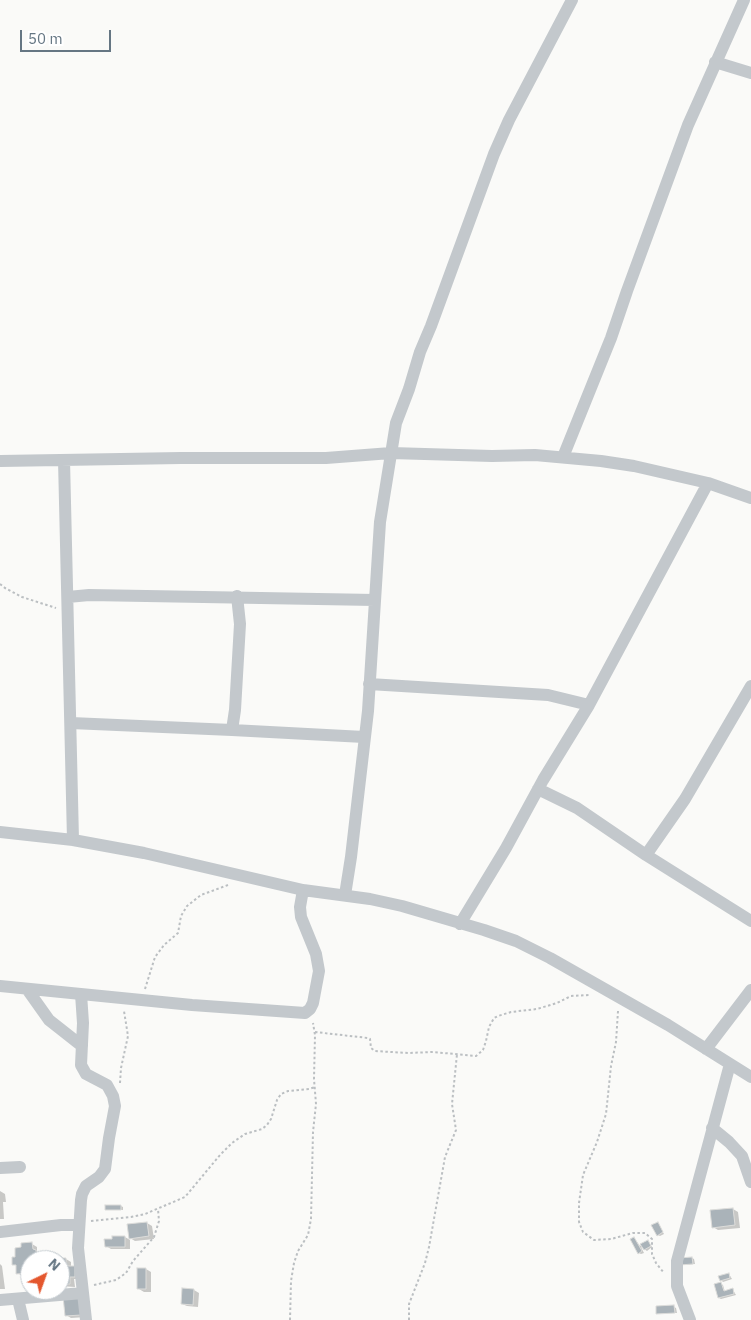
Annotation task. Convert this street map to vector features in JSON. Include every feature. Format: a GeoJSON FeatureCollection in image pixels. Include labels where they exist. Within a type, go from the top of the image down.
{"type":"FeatureCollection","features":[{"type":"Feature","properties":{"kind":"street"},"geometry":{"type":"LineString","coordinates":[[345,895],[356,821],[368,711],[380,522],[396,423],[420,352],[494,154],[509,120],[572,0]]}},
{"type":"Feature","properties":{"kind":"street"},"geometry":{"type":"LineString","coordinates":[[563,457],[611,338],[626,290],[688,124],[744,0]]}},
{"type":"Feature","properties":{"kind":"street"},"geometry":{"type":"LineString","coordinates":[[715,62],[751,73]]}},
{"type":"Feature","properties":{"kind":"street"},"geometry":{"type":"LineString","coordinates":[[0,461],[326,458],[391,453],[411,455],[563,457],[634,466],[708,483],[751,498]]}},
{"type":"Feature","properties":{"kind":"street"},"geometry":{"type":"LineString","coordinates":[[64,460],[73,840]]}},
{"type":"Feature","properties":{"kind":"street"},"geometry":{"type":"LineString","coordinates":[[460,924],[589,705],[708,483]]}},
{"type":"Feature","properties":{"kind":"street"},"geometry":{"type":"LineString","coordinates":[[68,597],[89,595],[237,596],[375,600]]}},
{"type":"Feature","properties":{"kind":"street"},"geometry":{"type":"LineString","coordinates":[[232,730],[240,624],[237,596]]}},
{"type":"Feature","properties":{"kind":"street"},"geometry":{"type":"LineString","coordinates":[[369,684],[548,695],[589,705]]}},
{"type":"Feature","properties":{"kind":"street"},"geometry":{"type":"LineString","coordinates":[[646,855],[684,799],[751,686]]}},
{"type":"Feature","properties":{"kind":"street"},"geometry":{"type":"LineString","coordinates":[[71,723],[364,737]]}},
{"type":"Feature","properties":{"kind":"street"},"geometry":{"type":"LineString","coordinates":[[538,789],[577,808],[646,855],[751,921]]}},
{"type":"Feature","properties":{"kind":"street"},"geometry":{"type":"LineString","coordinates":[[0,832],[73,840],[144,853],[303,890],[345,895],[402,906],[516,941],[618,996],[751,1077]]}},
{"type":"Feature","properties":{"kind":"street"},"geometry":{"type":"LineString","coordinates":[[0,986],[137,1000],[305,1013],[313,1003],[319,971],[316,954],[301,917],[300,906],[303,890]]}},
{"type":"Feature","properties":{"kind":"street"},"geometry":{"type":"LineString","coordinates":[[27,988],[49,1020],[82,1046]]}},
{"type":"Feature","properties":{"kind":"street"},"geometry":{"type":"LineString","coordinates":[[706,1048],[751,990]]}},
{"type":"Feature","properties":{"kind":"street"},"geometry":{"type":"LineString","coordinates":[[81,994],[83,1023],[82,1069],[86,1074],[107,1085],[115,1101],[107,1164],[99,1177],[84,1190],[79,1223],[78,1248],[86,1320]]}},
{"type":"Feature","properties":{"kind":"street"},"geometry":{"type":"LineString","coordinates":[[690,1320],[677,1283],[677,1261],[730,1064]]}},
{"type":"Feature","properties":{"kind":"street"},"geometry":{"type":"LineString","coordinates":[[712,1128],[742,1156],[751,1182]]}},
{"type":"Feature","properties":{"kind":"street"},"geometry":{"type":"LineString","coordinates":[[0,1168],[20,1167]]}},
{"type":"Feature","properties":{"kind":"street"},"geometry":{"type":"LineString","coordinates":[[0,1232],[79,1223]]}},
{"type":"Feature","properties":{"kind":"street"},"geometry":{"type":"LineString","coordinates":[[0,1300],[83,1290]]}},
{"type":"Feature","properties":{"kind":"street"},"geometry":{"type":"LineString","coordinates":[[18,1299],[23,1320]]}},
{"type":"Feature","properties":{"kind":"path"},"geometry":{"type":"LineString","coordinates":[[0,584],[22,597],[68,611]]}},
{"type":"Feature","properties":{"kind":"path"},"geometry":{"type":"LineString","coordinates":[[115,1101],[120,1089],[121,1068],[128,1036],[124,1009],[137,1000],[155,957],[178,933],[182,916],[187,906],[200,895],[223,888],[245,876]]}},
{"type":"Feature","properties":{"kind":"path"},"geometry":{"type":"LineString","coordinates":[[315,1032],[368,1038],[370,1039],[371,1048],[375,1051],[433,1052],[476,1056],[485,1045],[489,1027],[494,1018],[536,1009],[557,1003],[571,996],[589,995]]}},
{"type":"Feature","properties":{"kind":"path"},"geometry":{"type":"LineString","coordinates":[[618,996],[616,1042],[606,1114],[583,1175],[579,1203],[579,1222],[583,1232],[594,1240],[600,1241],[633,1233],[645,1233],[652,1240],[652,1254],[659,1268],[677,1283]]}},
{"type":"Feature","properties":{"kind":"path"},"geometry":{"type":"LineString","coordinates":[[290,1320],[291,1281],[294,1263],[308,1235],[311,1219],[313,1132],[316,1104],[315,1032],[308,1011]]}},
{"type":"Feature","properties":{"kind":"path"},"geometry":{"type":"LineString","coordinates":[[409,1320],[409,1304],[429,1248],[445,1157],[456,1130],[452,1104],[457,1054]]}},
{"type":"Feature","properties":{"kind":"path"},"geometry":{"type":"LineString","coordinates":[[79,1223],[131,1217],[158,1209],[185,1197],[220,1155],[238,1139],[267,1126],[281,1094],[288,1091],[315,1087]]}},
{"type":"Feature","properties":{"kind":"path"},"geometry":{"type":"LineString","coordinates":[[83,1290],[123,1277],[133,1261],[154,1237],[158,1227],[158,1209]]}},
{"type":"Feature","properties":{"kind":"building"},"geometry":{"type":"Polygon","coordinates":[[[105,1205],[121,1205],[121,1210],[105,1210],[105,1205]]]}},
{"type":"Feature","properties":{"kind":"building"},"geometry":{"type":"Polygon","coordinates":[[[733,1208],[735,1225],[712,1228],[710,1210],[733,1208]]]}},
{"type":"Feature","properties":{"kind":"building"},"geometry":{"type":"Polygon","coordinates":[[[147,1222],[149,1236],[129,1239],[127,1224],[147,1222]]]}},
{"type":"Feature","properties":{"kind":"building"},"geometry":{"type":"Polygon","coordinates":[[[658,1222],[663,1232],[657,1236],[651,1225],[658,1222]]]}},
{"type":"Feature","properties":{"kind":"building"},"geometry":{"type":"Polygon","coordinates":[[[112,1236],[125,1236],[125,1247],[105,1247],[104,1239],[112,1239],[112,1236]]]}},
{"type":"Feature","properties":{"kind":"building"},"geometry":{"type":"Polygon","coordinates":[[[634,1237],[642,1251],[638,1254],[630,1239],[634,1237]]]}},
{"type":"Feature","properties":{"kind":"building"},"geometry":{"type":"Polygon","coordinates":[[[648,1240],[651,1246],[644,1250],[640,1244],[648,1240]]]}},
{"type":"Feature","properties":{"kind":"building"},"geometry":{"type":"Polygon","coordinates":[[[32,1242],[33,1249],[36,1250],[20,1250],[20,1274],[16,1274],[16,1265],[12,1265],[12,1257],[15,1257],[15,1248],[21,1247],[21,1243],[32,1242]]]}},
{"type":"Feature","properties":{"kind":"building"},"geometry":{"type":"Polygon","coordinates":[[[692,1257],[693,1264],[679,1265],[679,1258],[692,1257]]]}},
{"type":"Feature","properties":{"kind":"building"},"geometry":{"type":"Polygon","coordinates":[[[70,1266],[75,1266],[75,1277],[70,1277],[70,1266]]]}},
{"type":"Feature","properties":{"kind":"building"},"geometry":{"type":"Polygon","coordinates":[[[137,1268],[146,1268],[146,1289],[137,1289],[137,1268]]]}},
{"type":"Feature","properties":{"kind":"building"},"geometry":{"type":"Polygon","coordinates":[[[729,1273],[730,1278],[720,1281],[718,1276],[729,1273]]]}},
{"type":"Feature","properties":{"kind":"building"},"geometry":{"type":"Polygon","coordinates":[[[721,1282],[724,1291],[733,1288],[734,1294],[718,1298],[714,1284],[721,1282]]]}},
{"type":"Feature","properties":{"kind":"building"},"geometry":{"type":"Polygon","coordinates":[[[182,1288],[194,1289],[193,1305],[181,1304],[182,1288]]]}},
{"type":"Feature","properties":{"kind":"building"},"geometry":{"type":"Polygon","coordinates":[[[79,1294],[81,1315],[65,1316],[63,1300],[70,1300],[70,1295],[79,1294]]]}},
{"type":"Feature","properties":{"kind":"building"},"geometry":{"type":"Polygon","coordinates":[[[674,1305],[675,1313],[656,1314],[656,1306],[674,1305]]]}}]}
